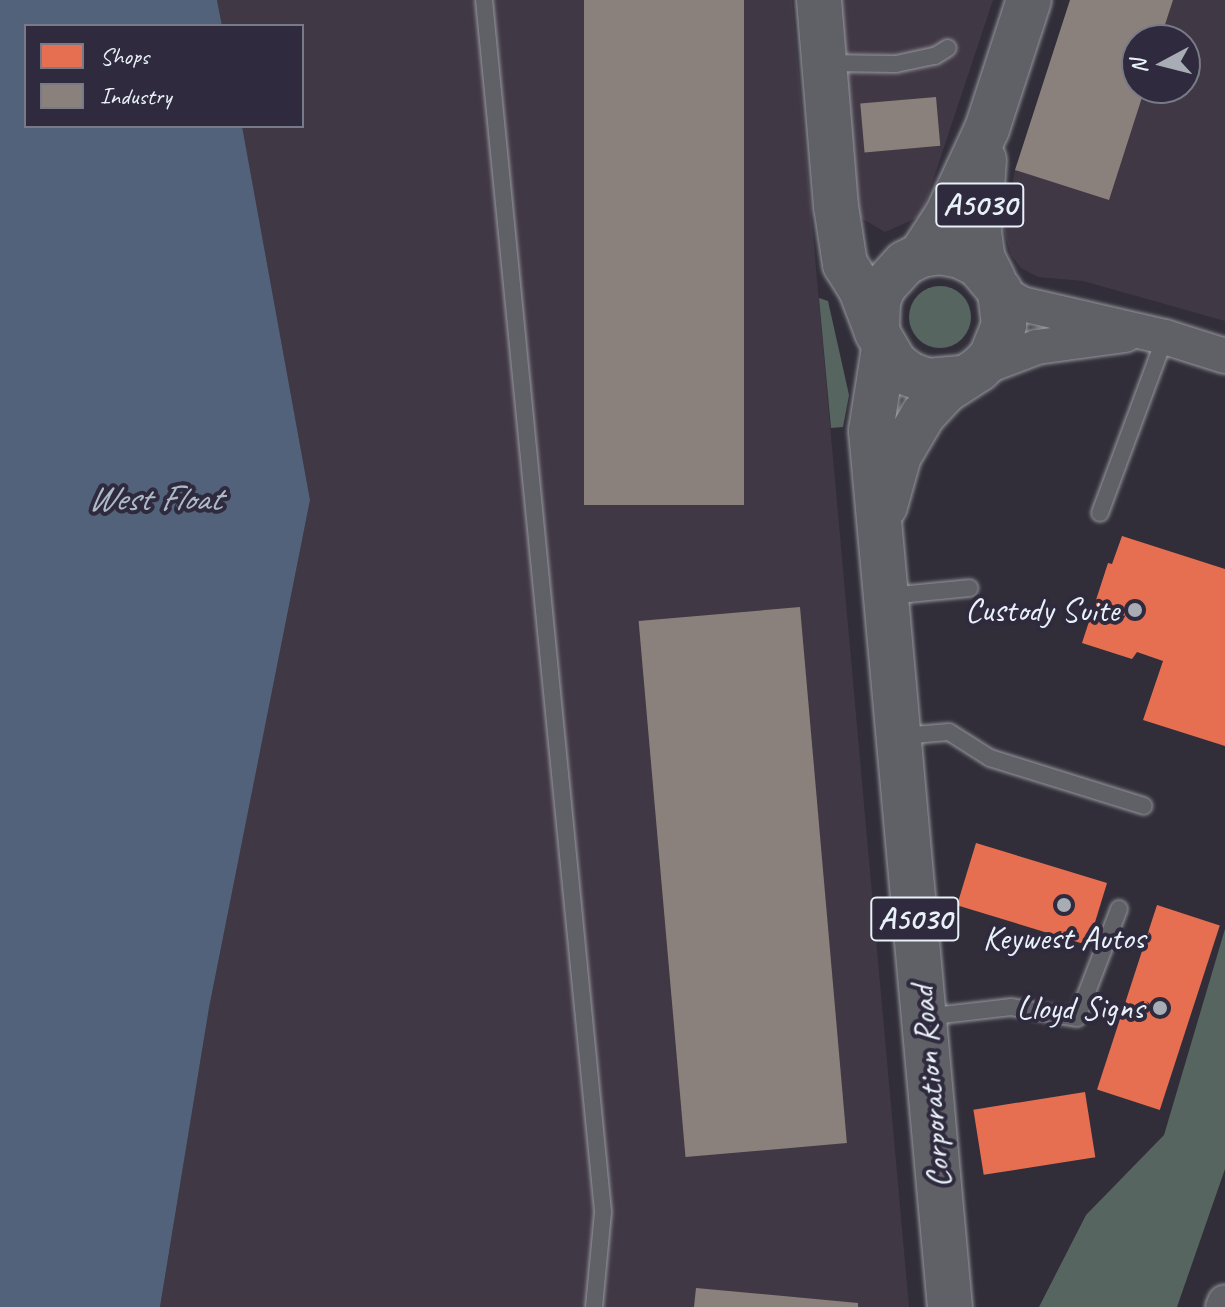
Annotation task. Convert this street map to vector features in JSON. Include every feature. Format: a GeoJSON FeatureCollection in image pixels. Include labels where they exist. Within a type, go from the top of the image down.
{"type":"FeatureCollection","features":[{"type":"Feature","properties":{"kind":"main road","name":"Corporation Road"},"geometry":{"type":"LineString","coordinates":[[819,0],[821,63],[845,264],[861,290],[880,340],[871,431],[896,736],[950,1307]]}},
{"type":"Feature","properties":{"kind":"main road","name":"A5030"},"geometry":{"type":"LineString","coordinates":[[913,259],[947,215],[987,129],[1029,0]]}},
{"type":"Feature","properties":{"kind":"main road","name":"A5030"},"geometry":{"type":"LineString","coordinates":[[987,129],[979,232],[983,259],[996,285]]}},
{"type":"Feature","properties":{"kind":"main road","name":"Corporation Road"},"geometry":{"type":"LineString","coordinates":[[836,206],[860,247],[883,261],[913,259]]}},
{"type":"Feature","properties":{"kind":"main road"},"geometry":{"type":"LineString","coordinates":[[940,252],[960,256],[978,265],[996,285],[1004,308],[1002,334],[991,357],[971,374],[945,382],[918,377],[895,363],[880,340],[878,301],[893,273],[913,259],[940,252]]}},
{"type":"Feature","properties":{"kind":"main road","name":"Corporation Road"},"geometry":{"type":"LineString","coordinates":[[880,532],[892,477],[907,441],[932,404],[971,374]]}},
{"type":"Feature","properties":{"kind":"street"},"geometry":{"type":"LineString","coordinates":[[996,285],[1022,304],[1155,335],[1225,356]]}},
{"type":"Feature","properties":{"kind":"street"},"geometry":{"type":"LineString","coordinates":[[971,374],[1037,347],[1155,335]]}},
{"type":"Feature","properties":{"kind":"lane"},"geometry":{"type":"LineString","coordinates":[[484,0],[603,1212],[594,1307]]}},
{"type":"Feature","properties":{"kind":"lane"},"geometry":{"type":"LineString","coordinates":[[821,63],[896,64],[935,56],[948,48]]}},
{"type":"Feature","properties":{"kind":"lane"},"geometry":{"type":"LineString","coordinates":[[1100,513],[1155,335]]}},
{"type":"Feature","properties":{"kind":"lane"},"geometry":{"type":"LineString","coordinates":[[884,597],[970,588]]}},
{"type":"Feature","properties":{"kind":"lane"},"geometry":{"type":"LineString","coordinates":[[896,736],[949,732],[990,758],[1144,806]]}},
{"type":"Feature","properties":{"kind":"lane"},"geometry":{"type":"LineString","coordinates":[[924,1017],[1011,1007],[1077,1018],[1119,909]]}},
{"type":"Feature","properties":{"kind":"shaded area"},"geometry":{"type":"Polygon","coordinates":[[[217,0],[792,0],[909,1307],[160,1307],[209,1008],[310,500],[242,128],[304,128],[304,24],[222,24],[217,0]]]}},
{"type":"Feature","properties":{"kind":"shaded area"},"geometry":{"type":"Polygon","coordinates":[[[838,0],[993,0],[921,216],[885,232],[856,215],[838,0]]]}},
{"type":"Feature","properties":{"kind":"shaded area"},"geometry":{"type":"Polygon","coordinates":[[[1070,0],[1225,0],[1225,321],[1083,281],[1038,277],[1021,268],[1011,255],[1004,231],[1015,170],[1070,0]]]}},
{"type":"Feature","properties":{"kind":"shaded area"},"geometry":{"type":"Polygon","coordinates":[[[940,286],[962,295],[971,317],[962,339],[940,348],[918,339],[909,317],[918,295],[940,286]]]}},
{"type":"Feature","properties":{"kind":"shaded area"},"geometry":{"type":"Polygon","coordinates":[[[819,298],[828,301],[849,395],[843,427],[831,428],[819,298]]]}},
{"type":"Feature","properties":{"kind":"shaded area"},"geometry":{"type":"Polygon","coordinates":[[[1225,929],[1225,1169],[1177,1307],[1039,1307],[1086,1215],[1164,1135],[1225,929]]]}},
{"type":"Feature","properties":{"kind":"water","name":"West Float"},"geometry":{"type":"Polygon","coordinates":[[[0,0],[217,0],[222,24],[24,24],[24,128],[242,128],[310,500],[209,1008],[160,1307],[0,1307],[0,0]]]}},
{"type":"Feature","properties":{"kind":"building: Shops","name":"Custody Suite"},"geometry":{"type":"Polygon","coordinates":[[[1122,536],[1225,569],[1225,746],[1143,720],[1163,661],[1137,652],[1132,659],[1082,643],[1108,563],[1112,564],[1122,536]]]}},
{"type":"Feature","properties":{"kind":"building: Shops"},"geometry":{"type":"Polygon","coordinates":[[[976,843],[1107,883],[1088,945],[957,905],[976,843]]]}},
{"type":"Feature","properties":{"kind":"building: Shops","name":"Lloyd Signs"},"geometry":{"type":"Polygon","coordinates":[[[1157,905],[1220,925],[1160,1110],[1097,1090],[1157,905]]]}},
{"type":"Feature","properties":{"kind":"building: Shops"},"geometry":{"type":"Polygon","coordinates":[[[1085,1092],[1095,1157],[984,1175],[973,1110],[1085,1092]]]}},
{"type":"Feature","properties":{"kind":"building: Industry"},"geometry":{"type":"Polygon","coordinates":[[[584,0],[744,0],[744,505],[584,505],[584,0]]]}},
{"type":"Feature","properties":{"kind":"building: Industry"},"geometry":{"type":"Polygon","coordinates":[[[1070,0],[1173,0],[1165,24],[1121,24],[1121,104],[1140,104],[1109,200],[1015,170],[1070,0]]]}},
{"type":"Feature","properties":{"kind":"building: Industry"},"geometry":{"type":"Polygon","coordinates":[[[936,97],[940,146],[865,152],[860,104],[936,97]]]}},
{"type":"Feature","properties":{"kind":"building: Industry"},"geometry":{"type":"Polygon","coordinates":[[[800,607],[847,1143],[686,1157],[639,621],[800,607]]]}},
{"type":"Feature","properties":{"kind":"building: Industry"},"geometry":{"type":"Polygon","coordinates":[[[696,1288],[858,1303],[858,1307],[694,1307],[696,1288]]]}},
{"type":"Feature","properties":{"kind":"place","name":"Custody Suite"},"geometry":{"type":"Point","coordinates":[1135,610]}},
{"type":"Feature","properties":{"kind":"place","name":"Keywest Autos"},"geometry":{"type":"Point","coordinates":[1064,905]}},
{"type":"Feature","properties":{"kind":"place","name":"Lloyd Signs"},"geometry":{"type":"Point","coordinates":[1160,1008]}}]}
